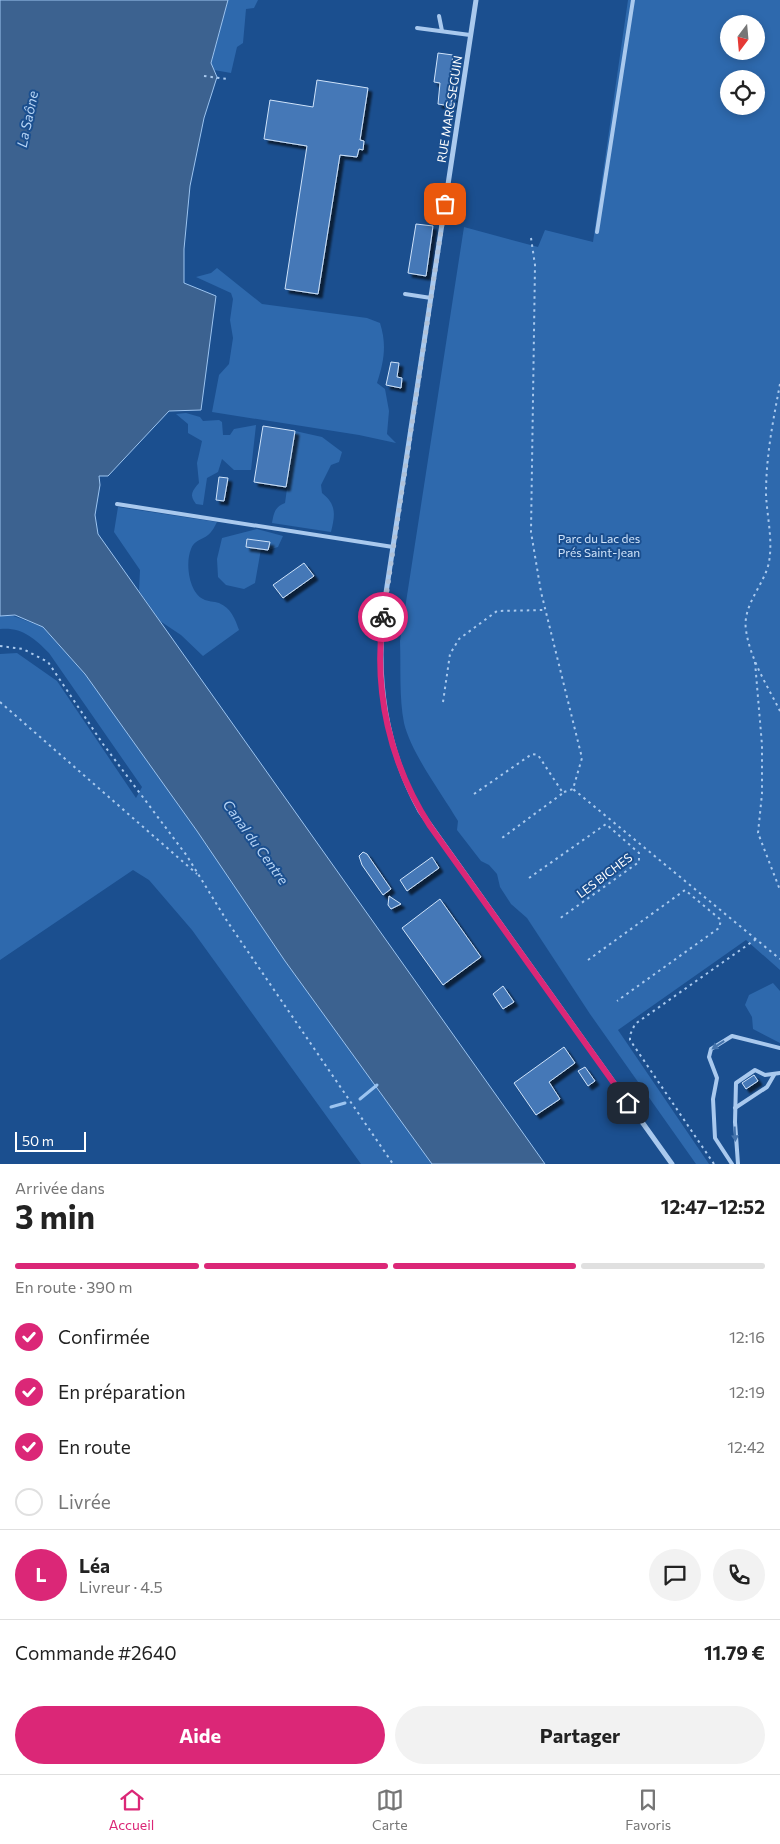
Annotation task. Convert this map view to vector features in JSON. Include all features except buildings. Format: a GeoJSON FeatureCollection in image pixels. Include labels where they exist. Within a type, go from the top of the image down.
{"type":"FeatureCollection","features":[{"type":"Feature","properties":{"kind":"street","name":"RUE MARC SEGUIN"},"geometry":{"type":"LineString","coordinates":[[476,0],[384,606],[379,654],[383,702],[392,747],[412,796],[430,826],[672,1164]]}},
{"type":"Feature","properties":{"kind":"lane"},"geometry":{"type":"LineString","coordinates":[[597,232],[633,0]]}},
{"type":"Feature","properties":{"kind":"lane"},"geometry":{"type":"LineString","coordinates":[[439,16],[442,32]]}},
{"type":"Feature","properties":{"kind":"lane"},"geometry":{"type":"LineString","coordinates":[[417,28],[470,36]]}},
{"type":"Feature","properties":{"kind":"lane"},"geometry":{"type":"LineString","coordinates":[[405,294],[431,298]]}},
{"type":"Feature","properties":{"kind":"lane"},"geometry":{"type":"LineString","coordinates":[[117,504],[393,547]]}},
{"type":"Feature","properties":{"kind":"lane"},"geometry":{"type":"LineString","coordinates":[[732,1164],[715,1138],[713,1100],[717,1078],[710,1061],[711,1049],[732,1036],[780,1048]]}},
{"type":"Feature","properties":{"kind":"lane"},"geometry":{"type":"LineString","coordinates":[[738,1164],[735,1108],[736,1083],[754,1070],[765,1075],[780,1073]]}},
{"type":"Feature","properties":{"kind":"lane"},"geometry":{"type":"LineString","coordinates":[[735,1108],[767,1087],[774,1075]]}},
{"type":"Feature","properties":{"kind":"path"},"geometry":{"type":"LineString","coordinates":[[204,76],[227,79]]}},
{"type":"Feature","properties":{"kind":"path"},"geometry":{"type":"LineString","coordinates":[[531,238],[535,265],[531,532],[545,610],[582,758],[573,789]]}},
{"type":"Feature","properties":{"kind":"path"},"geometry":{"type":"LineString","coordinates":[[780,384],[769,441],[766,495],[771,542],[769,565],[752,596],[745,628],[750,653],[780,710]]}},
{"type":"Feature","properties":{"kind":"path"},"geometry":{"type":"LineString","coordinates":[[442,702],[450,654],[459,639],[497,611],[545,610]]}},
{"type":"Feature","properties":{"kind":"path"},"geometry":{"type":"LineString","coordinates":[[0,646],[23,649],[48,662],[103,744],[199,875],[393,1164]]}},
{"type":"Feature","properties":{"kind":"path"},"geometry":{"type":"LineString","coordinates":[[754,661],[762,745],[762,794],[758,833],[780,890]]}},
{"type":"Feature","properties":{"kind":"path"},"geometry":{"type":"LineString","coordinates":[[0,702],[199,875]]}},
{"type":"Feature","properties":{"kind":"path"},"geometry":{"type":"LineString","coordinates":[[474,794],[532,754],[538,755],[563,793]]}},
{"type":"Feature","properties":{"kind":"path"},"geometry":{"type":"LineString","coordinates":[[502,838],[563,793],[573,789]]}},
{"type":"Feature","properties":{"kind":"path"},"geometry":{"type":"LineString","coordinates":[[573,789],[780,960]]}},
{"type":"Feature","properties":{"kind":"path"},"geometry":{"type":"LineString","coordinates":[[529,878],[610,820]]}},
{"type":"Feature","properties":{"kind":"path","name":"LES BICHES"},"geometry":{"type":"LineString","coordinates":[[559,919],[640,860],[639,853],[606,824]]}},
{"type":"Feature","properties":{"kind":"path"},"geometry":{"type":"LineString","coordinates":[[588,960],[690,886]]}},
{"type":"Feature","properties":{"kind":"path"},"geometry":{"type":"LineString","coordinates":[[617,1001],[721,926],[721,920],[685,890]]}},
{"type":"Feature","properties":{"kind":"path"},"geometry":{"type":"LineString","coordinates":[[714,1164],[630,1040],[630,1035],[635,1024],[756,939]]}},
{"type":"Feature","properties":{"kind":"green space"},"geometry":{"type":"Polygon","coordinates":[[[228,0],[258,0],[254,8],[246,9],[243,43],[237,47],[231,73],[214,70],[211,64],[228,0]]]}},
{"type":"Feature","properties":{"kind":"green space","name":"Parc du Lac des Prés Saint-Jean"},"geometry":{"type":"Polygon","coordinates":[[[628,0],[780,0],[780,970],[746,940],[618,1030],[709,1164],[696,1164],[590,1014],[527,918],[511,904],[500,887],[497,874],[489,865],[481,861],[457,830],[458,821],[413,747],[402,713],[400,641],[464,227],[538,247],[545,230],[593,242],[628,0]]]}},
{"type":"Feature","properties":{"kind":"green space"},"geometry":{"type":"Polygon","coordinates":[[[217,268],[262,304],[367,318],[380,323],[384,353],[377,383],[385,389],[389,411],[387,434],[396,443],[359,435],[212,412],[219,375],[229,364],[233,338],[230,320],[233,299],[231,293],[196,277],[211,273],[217,268]]]}},
{"type":"Feature","properties":{"kind":"green space"},"geometry":{"type":"Polygon","coordinates":[[[186,413],[200,417],[203,421],[219,420],[222,422],[223,435],[230,435],[234,429],[256,425],[251,470],[234,470],[222,459],[218,472],[207,478],[203,505],[196,504],[192,496],[199,483],[197,463],[202,441],[188,433],[188,424],[176,414],[186,413]]]}},
{"type":"Feature","properties":{"kind":"green space"},"geometry":{"type":"Polygon","coordinates":[[[295,431],[322,437],[342,452],[339,462],[331,465],[321,485],[322,493],[327,497],[334,511],[331,532],[272,523],[276,510],[285,503],[295,431]]]}},
{"type":"Feature","properties":{"kind":"green space"},"geometry":{"type":"Polygon","coordinates":[[[118,507],[217,522],[206,537],[192,546],[188,562],[191,584],[198,595],[205,600],[219,603],[227,608],[239,630],[203,656],[181,635],[160,621],[139,591],[140,570],[114,532],[118,507]]]}},
{"type":"Feature","properties":{"kind":"green space"},"geometry":{"type":"Polygon","coordinates":[[[257,529],[283,536],[278,547],[268,550],[269,542],[247,539],[246,547],[261,549],[255,583],[244,589],[226,585],[218,577],[217,559],[222,538],[257,529]]]}},
{"type":"Feature","properties":{"kind":"green space"},"geometry":{"type":"Polygon","coordinates":[[[8,614],[43,627],[85,674],[197,831],[285,961],[432,1164],[361,1164],[192,930],[149,880],[133,870],[0,960],[0,654],[17,653],[57,681],[136,798],[142,787],[49,653],[21,632],[0,629],[0,616],[8,614]]]}},
{"type":"Feature","properties":{"kind":"green space"},"geometry":{"type":"Polygon","coordinates":[[[773,983],[780,991],[780,1043],[753,1029],[752,1017],[745,1005],[749,995],[773,983]]]}},
{"type":"Feature","properties":{"kind":"water"},"geometry":{"type":"Polygon","coordinates":[[[0,0],[228,0],[211,63],[217,77],[204,118],[190,186],[184,249],[184,283],[216,296],[201,410],[169,411],[108,476],[99,476],[100,485],[95,515],[98,534],[545,1164],[432,1164],[285,961],[197,831],[85,674],[43,627],[15,615],[0,616],[0,0]]]}},
{"type":"Feature","properties":{"kind":"waterway"},"geometry":{"type":"LineString","coordinates":[[360,1099],[377,1085]]}},
{"type":"Feature","properties":{"kind":"waterway"},"geometry":{"type":"LineString","coordinates":[[331,1107],[345,1103]]}},
{"type":"Feature","properties":{"kind":"way so far"},"geometry":{"type":"LineString","coordinates":[[383,617],[445,204]]}},
{"type":"Feature","properties":{"kind":"route"},"geometry":{"type":"LineString","coordinates":[[383,617],[379,654],[383,702],[392,747],[412,796],[430,826],[628,1103]]}},
{"type":"Feature","properties":{"kind":"water label","name":"La Saône"},"geometry":{"type":"Point","coordinates":[27,119]}},
{"type":"Feature","properties":{"kind":"water label","name":"Canal du Centre"},"geometry":{"type":"Point","coordinates":[256,842]}}]}
